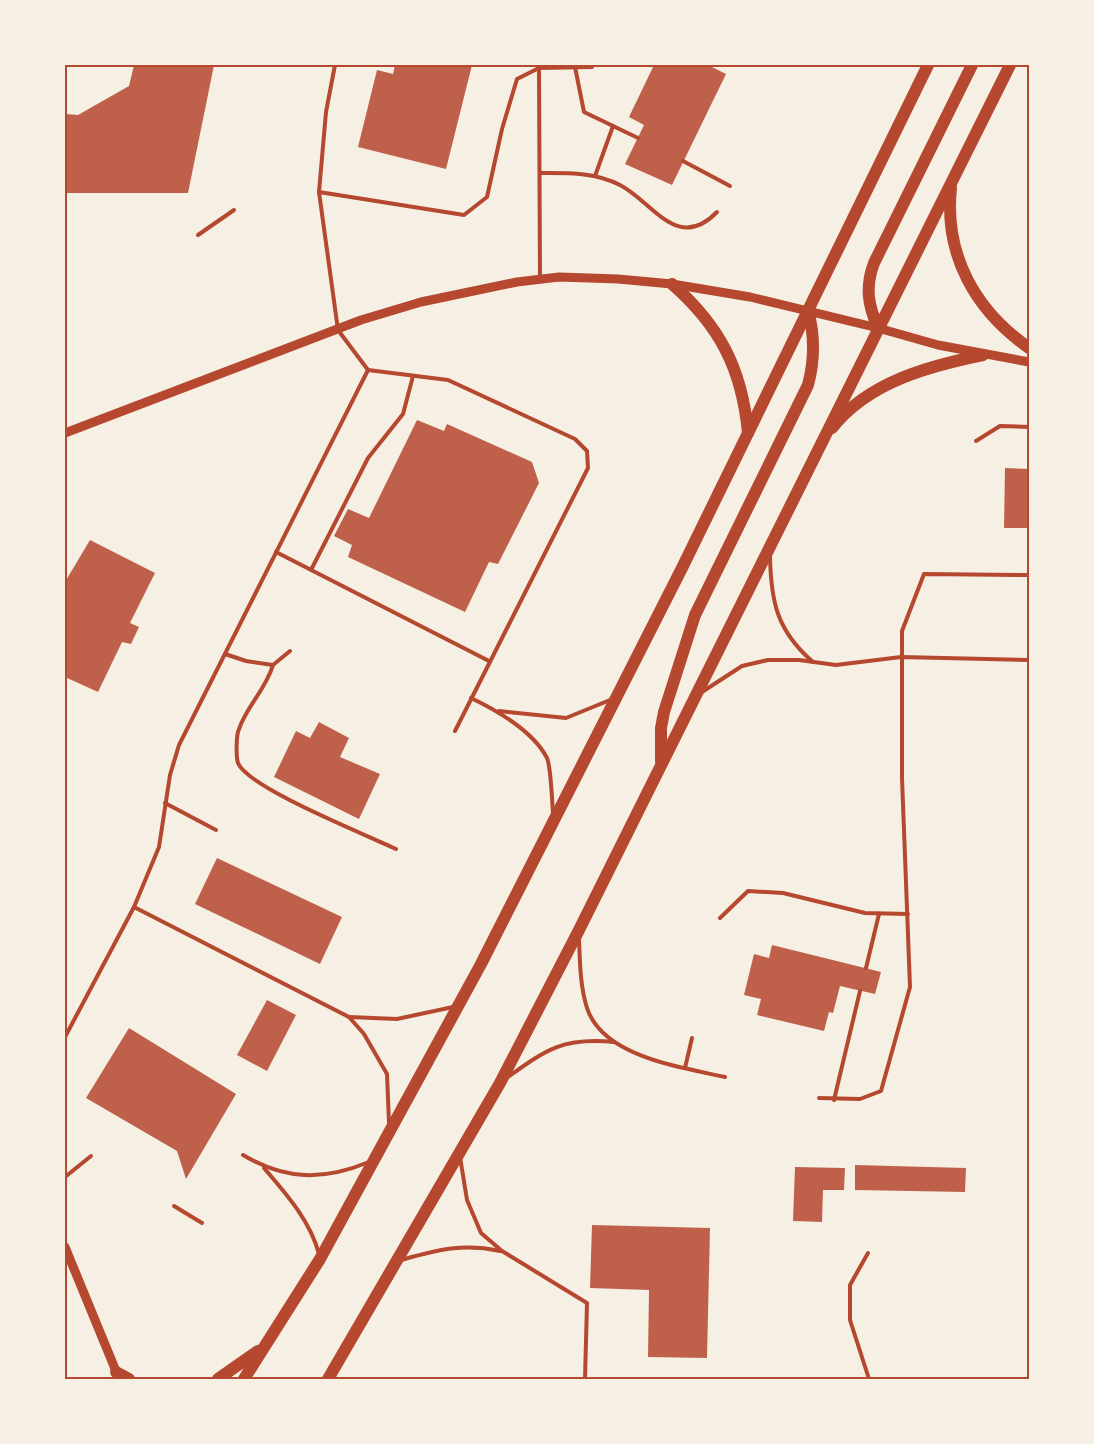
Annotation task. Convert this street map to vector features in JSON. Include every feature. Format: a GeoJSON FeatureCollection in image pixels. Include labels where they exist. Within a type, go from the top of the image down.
{"type":"FeatureCollection","features":[{"type":"Feature","properties":{"kind":"main road"},"geometry":{"type":"LineString","coordinates":[[244,1379],[320,1259],[460,1005],[748,433],[928,65]]}},
{"type":"Feature","properties":{"kind":"main road"},"geometry":{"type":"LineString","coordinates":[[878,328],[872,314],[867,290],[868,278],[972,65]]}},
{"type":"Feature","properties":{"kind":"main road"},"geometry":{"type":"LineString","coordinates":[[328,1379],[500,1082],[579,930],[951,180],[1010,65]]}},
{"type":"Feature","properties":{"kind":"main road"},"geometry":{"type":"LineString","coordinates":[[951,180],[949,200],[954,250],[963,273],[976,294],[996,318],[1029,348]]}},
{"type":"Feature","properties":{"kind":"main road"},"geometry":{"type":"LineString","coordinates":[[672,284],[706,318],[722,342],[738,379],[748,433]]}},
{"type":"Feature","properties":{"kind":"main road"},"geometry":{"type":"LineString","coordinates":[[661,763],[661,728],[664,712],[695,615],[808,385],[814,355],[814,337],[808,310]]}},
{"type":"Feature","properties":{"kind":"main road"},"geometry":{"type":"LineString","coordinates":[[821,442],[853,406],[876,390],[925,369],[983,355]]}},
{"type":"Feature","properties":{"kind":"main road"},"geometry":{"type":"LineString","coordinates":[[218,1379],[262,1348]]}},
{"type":"Feature","properties":{"kind":"main road"},"geometry":{"type":"LineString","coordinates":[[117,1375],[129,1379]]}},
{"type":"Feature","properties":{"kind":"street"},"geometry":{"type":"LineString","coordinates":[[65,434],[362,320],[422,302],[517,282],[559,278],[608,279],[672,284],[750,297],[808,310],[938,345],[983,355],[1029,362]]}},
{"type":"Feature","properties":{"kind":"street"},"geometry":{"type":"LineString","coordinates":[[65,1247],[117,1375]]}},
{"type":"Feature","properties":{"kind":"lane"},"geometry":{"type":"LineString","coordinates":[[335,65],[326,112],[319,192],[338,330],[368,370],[448,380],[574,439],[586,451],[588,468],[454,731]]}},
{"type":"Feature","properties":{"kind":"lane"},"geometry":{"type":"LineString","coordinates":[[574,67],[584,112],[638,138]]}},
{"type":"Feature","properties":{"kind":"lane"},"geometry":{"type":"LineString","coordinates":[[319,192],[464,216],[487,197],[502,129],[517,79],[539,68],[592,67]]}},
{"type":"Feature","properties":{"kind":"lane"},"geometry":{"type":"LineString","coordinates":[[539,68],[541,173],[540,280]]}},
{"type":"Feature","properties":{"kind":"lane"},"geometry":{"type":"LineString","coordinates":[[595,176],[613,126]]}},
{"type":"Feature","properties":{"kind":"lane"},"geometry":{"type":"LineString","coordinates":[[683,161],[730,186]]}},
{"type":"Feature","properties":{"kind":"lane"},"geometry":{"type":"LineString","coordinates":[[541,173],[595,176],[621,186],[641,200],[667,223],[680,226],[701,225],[717,212]]}},
{"type":"Feature","properties":{"kind":"lane"},"geometry":{"type":"LineString","coordinates":[[198,235],[234,210]]}},
{"type":"Feature","properties":{"kind":"lane"},"geometry":{"type":"LineString","coordinates":[[65,1037],[134,907],[159,847],[170,775],[179,745],[368,370]]}},
{"type":"Feature","properties":{"kind":"lane"},"geometry":{"type":"LineString","coordinates":[[311,570],[368,458],[403,414],[413,376]]}},
{"type":"Feature","properties":{"kind":"lane"},"geometry":{"type":"LineString","coordinates":[[976,441],[1000,426],[1029,427]]}},
{"type":"Feature","properties":{"kind":"lane"},"geometry":{"type":"LineString","coordinates":[[770,545],[772,596],[778,617],[793,642],[813,662]]}},
{"type":"Feature","properties":{"kind":"lane"},"geometry":{"type":"LineString","coordinates":[[276,552],[489,661]]}},
{"type":"Feature","properties":{"kind":"lane"},"geometry":{"type":"LineString","coordinates":[[819,1098],[834,1100],[860,1099],[881,1091],[910,987],[902,778],[901,658],[902,631],[924,574],[1028,575]]}},
{"type":"Feature","properties":{"kind":"lane"},"geometry":{"type":"LineString","coordinates":[[290,651],[272,665],[269,680],[238,730],[238,762],[244,771],[267,789],[396,849]]}},
{"type":"Feature","properties":{"kind":"lane"},"geometry":{"type":"LineString","coordinates":[[225,654],[246,661],[272,665]]}},
{"type":"Feature","properties":{"kind":"lane"},"geometry":{"type":"LineString","coordinates":[[694,697],[742,666],[776,660],[836,665],[901,658],[1029,660]]}},
{"type":"Feature","properties":{"kind":"lane"},"geometry":{"type":"LineString","coordinates":[[497,711],[566,718],[616,697]]}},
{"type":"Feature","properties":{"kind":"lane"},"geometry":{"type":"LineString","coordinates":[[471,698],[497,711],[525,732],[547,759],[554,821]]}},
{"type":"Feature","properties":{"kind":"lane"},"geometry":{"type":"LineString","coordinates":[[165,803],[216,830]]}},
{"type":"Feature","properties":{"kind":"lane"},"geometry":{"type":"LineString","coordinates":[[720,918],[748,891],[783,893],[865,913],[908,914]]}},
{"type":"Feature","properties":{"kind":"lane"},"geometry":{"type":"LineString","coordinates":[[134,907],[350,1017],[398,1020],[460,1005]]}},
{"type":"Feature","properties":{"kind":"lane"},"geometry":{"type":"LineString","coordinates":[[866,968],[879,914]]}},
{"type":"Feature","properties":{"kind":"lane"},"geometry":{"type":"LineString","coordinates":[[579,930],[583,990],[588,1010],[599,1028],[614,1042],[645,1057],[725,1077]]}},
{"type":"Feature","properties":{"kind":"lane"},"geometry":{"type":"LineString","coordinates":[[834,1100],[860,990]]}},
{"type":"Feature","properties":{"kind":"lane"},"geometry":{"type":"LineString","coordinates":[[350,1017],[364,1034],[387,1074],[390,1135]]}},
{"type":"Feature","properties":{"kind":"lane"},"geometry":{"type":"LineString","coordinates":[[685,1068],[692,1038]]}},
{"type":"Feature","properties":{"kind":"lane"},"geometry":{"type":"LineString","coordinates":[[500,1082],[532,1059],[568,1042],[590,1040],[614,1042]]}},
{"type":"Feature","properties":{"kind":"lane"},"geometry":{"type":"LineString","coordinates":[[460,1153],[467,1200],[482,1233],[502,1251],[587,1303],[585,1379]]}},
{"type":"Feature","properties":{"kind":"lane"},"geometry":{"type":"LineString","coordinates":[[243,1155],[264,1168],[290,1197],[314,1236],[320,1259]]}},
{"type":"Feature","properties":{"kind":"lane"},"geometry":{"type":"LineString","coordinates":[[65,1177],[91,1156]]}},
{"type":"Feature","properties":{"kind":"lane"},"geometry":{"type":"LineString","coordinates":[[264,1168],[299,1177],[350,1170],[376,1159]]}},
{"type":"Feature","properties":{"kind":"lane"},"geometry":{"type":"LineString","coordinates":[[174,1206],[202,1223]]}},
{"type":"Feature","properties":{"kind":"lane"},"geometry":{"type":"LineString","coordinates":[[398,1261],[440,1250],[474,1246],[502,1251]]}},
{"type":"Feature","properties":{"kind":"lane"},"geometry":{"type":"LineString","coordinates":[[868,1253],[850,1285],[850,1320],[869,1379]]}},
{"type":"Feature","properties":{"kind":"lane"},"geometry":{"type":"LineString","coordinates":[[337,1379],[338,1364]]}},
{"type":"Feature","properties":{"kind":"building"},"geometry":{"type":"Polygon","coordinates":[[[134,65],[214,65],[188,193],[65,193],[65,114],[78,115],[129,86],[134,65]]]}},
{"type":"Feature","properties":{"kind":"building"},"geometry":{"type":"Polygon","coordinates":[[[395,65],[472,65],[446,169],[358,147],[377,70],[393,74],[395,65]]]}},
{"type":"Feature","properties":{"kind":"building"},"geometry":{"type":"Polygon","coordinates":[[[654,65],[708,65],[726,74],[672,185],[625,164],[644,125],[629,117],[654,65]]]}},
{"type":"Feature","properties":{"kind":"building"},"geometry":{"type":"Polygon","coordinates":[[[417,420],[444,431],[447,424],[532,462],[539,483],[498,564],[489,562],[465,612],[348,557],[352,545],[334,536],[348,509],[369,518],[417,420]]]}},
{"type":"Feature","properties":{"kind":"building"},"geometry":{"type":"Polygon","coordinates":[[[1005,468],[1029,469],[1029,528],[1004,528],[1005,468]]]}},
{"type":"Feature","properties":{"kind":"building"},"geometry":{"type":"Polygon","coordinates":[[[90,540],[155,573],[130,623],[139,627],[131,644],[122,642],[98,692],[65,677],[65,582],[90,540]]]}},
{"type":"Feature","properties":{"kind":"building"},"geometry":{"type":"Polygon","coordinates":[[[319,722],[349,738],[340,757],[380,774],[359,819],[274,777],[296,731],[310,738],[319,722]]]}},
{"type":"Feature","properties":{"kind":"building"},"geometry":{"type":"Polygon","coordinates":[[[217,858],[342,917],[320,964],[195,904],[217,858]]]}},
{"type":"Feature","properties":{"kind":"building"},"geometry":{"type":"Polygon","coordinates":[[[772,945],[881,972],[875,994],[840,986],[833,1013],[829,1012],[824,1031],[757,1015],[761,999],[744,995],[754,954],[769,958],[772,945]]]}},
{"type":"Feature","properties":{"kind":"building"},"geometry":{"type":"Polygon","coordinates":[[[267,1000],[296,1015],[267,1071],[237,1055],[267,1000]]]}},
{"type":"Feature","properties":{"kind":"building"},"geometry":{"type":"Polygon","coordinates":[[[129,1028],[236,1094],[186,1179],[177,1151],[86,1098],[129,1028]]]}},
{"type":"Feature","properties":{"kind":"building"},"geometry":{"type":"Polygon","coordinates":[[[855,1165],[966,1168],[965,1192],[855,1190],[855,1165]]]}},
{"type":"Feature","properties":{"kind":"building"},"geometry":{"type":"Polygon","coordinates":[[[795,1167],[845,1168],[844,1190],[823,1190],[822,1222],[793,1221],[795,1167]]]}},
{"type":"Feature","properties":{"kind":"building"},"geometry":{"type":"Polygon","coordinates":[[[592,1225],[710,1228],[707,1358],[648,1357],[649,1290],[590,1288],[592,1225]]]}}]}
